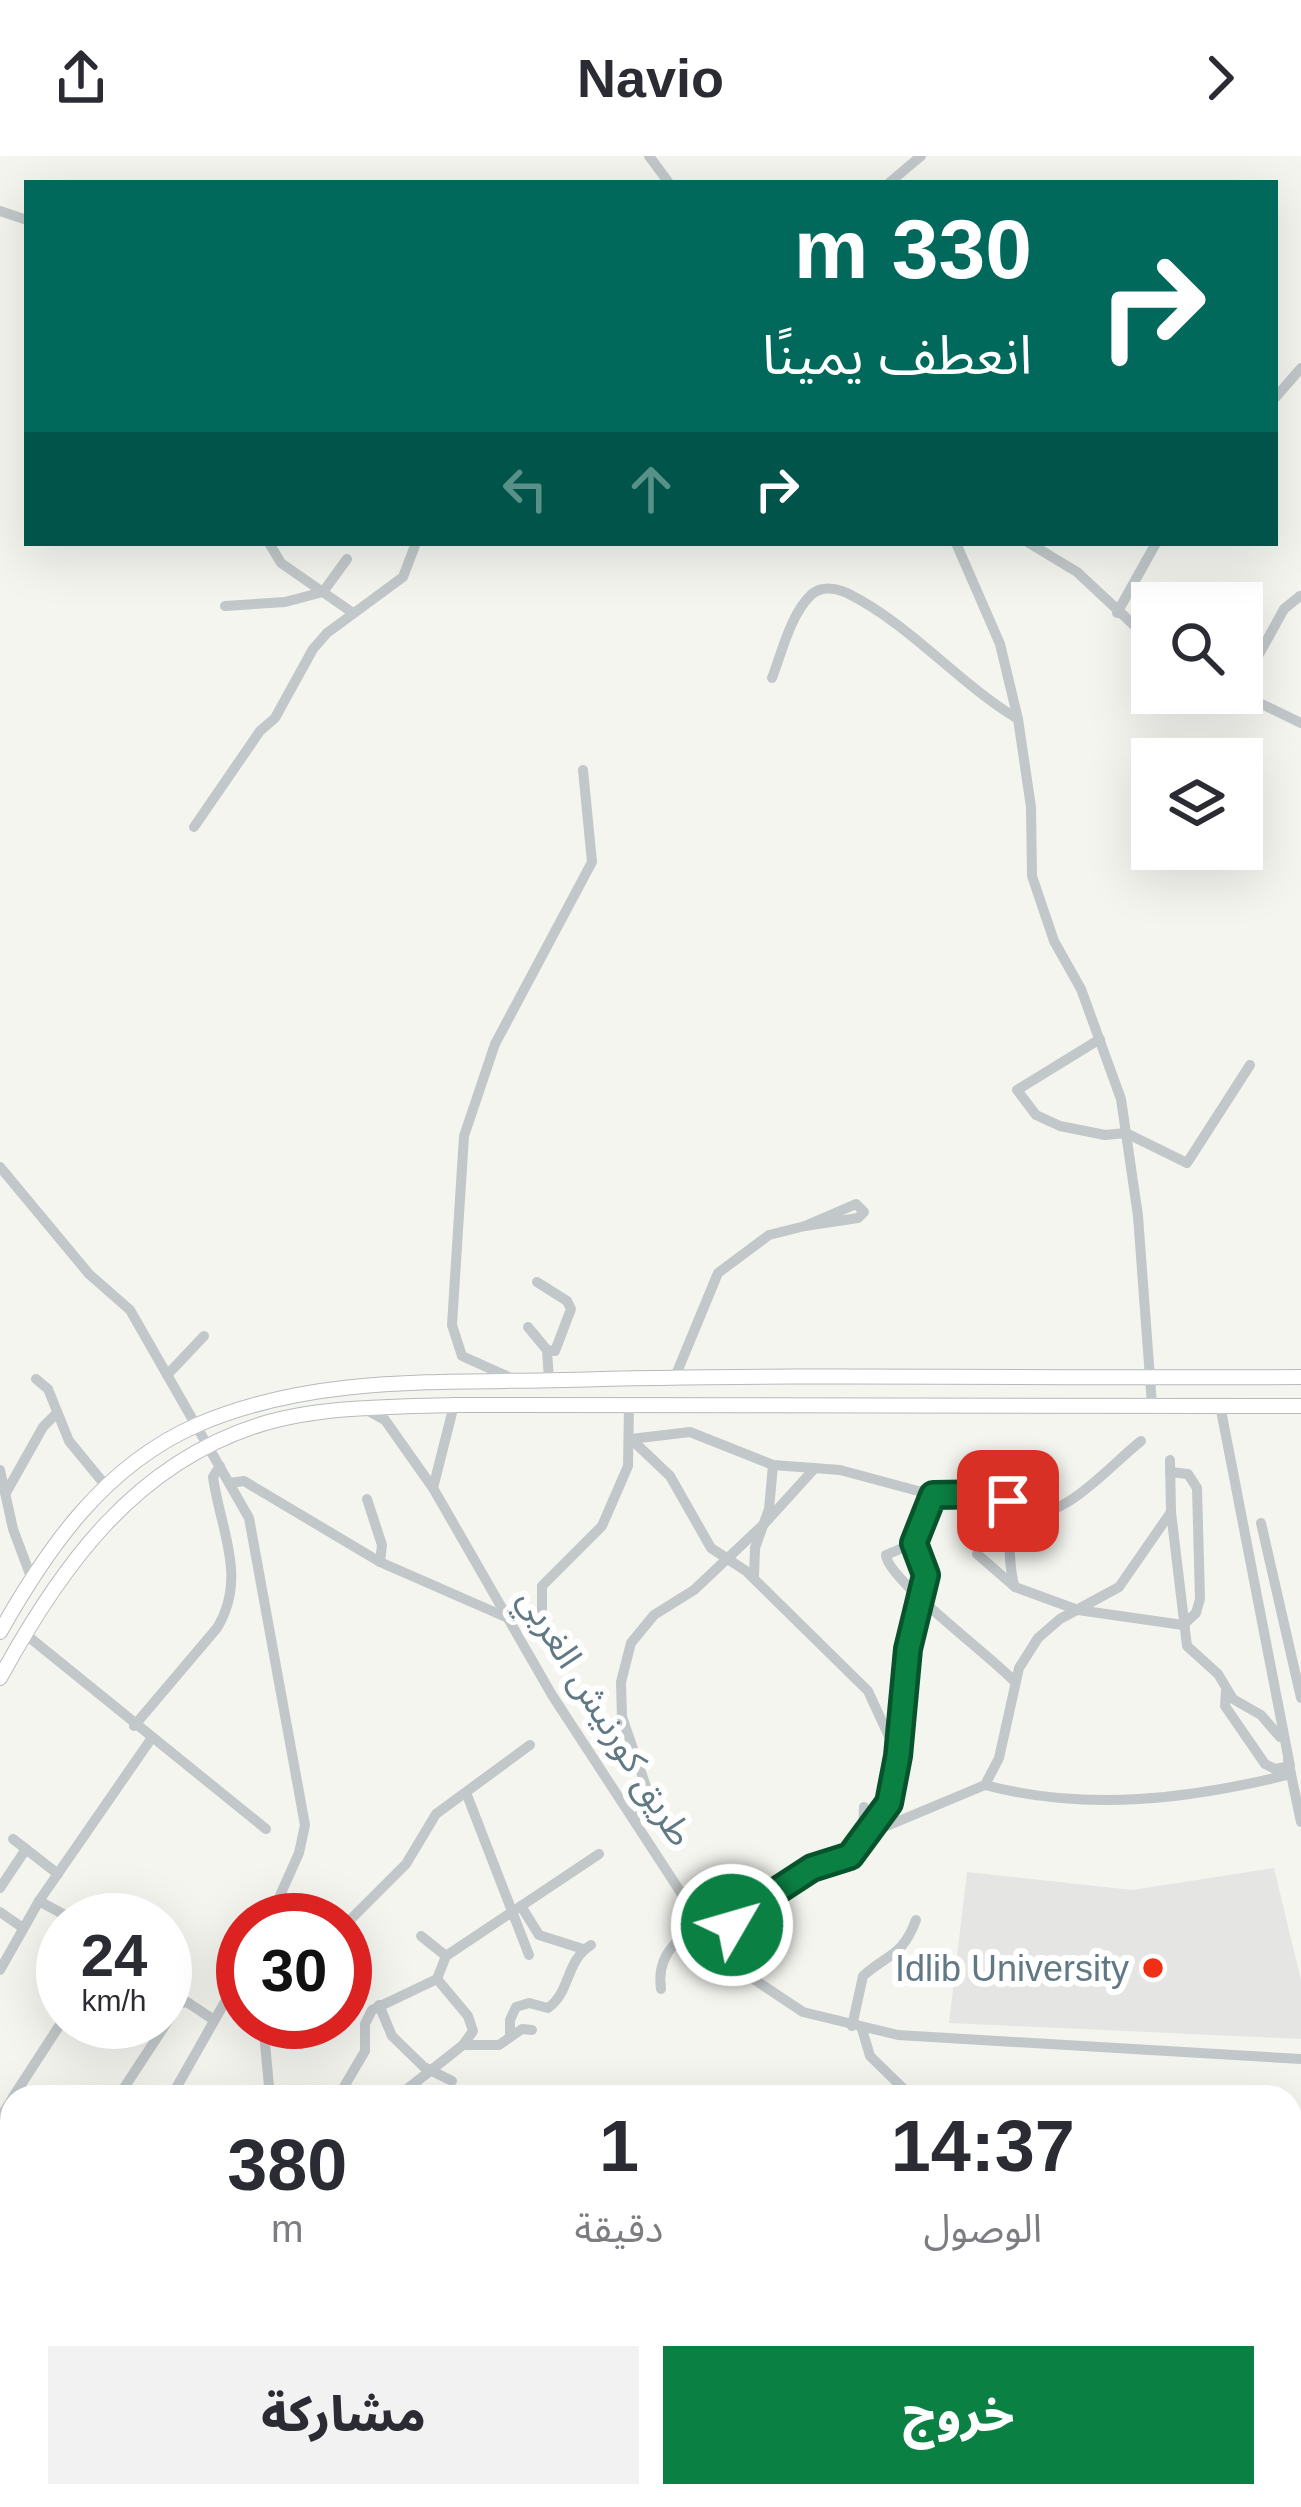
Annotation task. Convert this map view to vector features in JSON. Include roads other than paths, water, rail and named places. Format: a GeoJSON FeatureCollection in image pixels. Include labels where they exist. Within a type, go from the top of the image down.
{"type":"FeatureCollection","features":[{"type":"Feature","properties":{"kind":"main road"},"geometry":{"type":"LineString","coordinates":[[0,1632],[31,1577],[90,1499],[142,1457],[195,1426],[281,1396],[417,1381],[675,1376],[1301,1378]]}},
{"type":"Feature","properties":{"kind":"main road"},"geometry":{"type":"LineString","coordinates":[[0,1678],[63,1570],[123,1504],[157,1473],[264,1424],[365,1409],[454,1405],[1301,1406]]}},
{"type":"Feature","properties":{"kind":"street"},"geometry":{"type":"LineString","coordinates":[[893,180],[921,156]]}},
{"type":"Feature","properties":{"kind":"street"},"geometry":{"type":"LineString","coordinates":[[1278,395],[1301,368]]}},
{"type":"Feature","properties":{"kind":"street"},"geometry":{"type":"LineString","coordinates":[[271,546],[281,562],[353,614]]}},
{"type":"Feature","properties":{"kind":"street"},"geometry":{"type":"LineString","coordinates":[[194,826],[260,731],[275,718],[313,649],[403,577],[415,546]]}},
{"type":"Feature","properties":{"kind":"street"},"geometry":{"type":"LineString","coordinates":[[957,546],[992,621],[1018,719],[1031,807],[1032,876],[1054,941],[1082,988],[1121,1099],[1138,1216],[1152,1405]]}},
{"type":"Feature","properties":{"kind":"street"},"geometry":{"type":"LineString","coordinates":[[1034,546],[1077,572],[1131,625]]}},
{"type":"Feature","properties":{"kind":"street"},"geometry":{"type":"LineString","coordinates":[[1117,614],[1154,546]]}},
{"type":"Feature","properties":{"kind":"street"},"geometry":{"type":"LineString","coordinates":[[225,607],[285,602],[323,592],[346,560]]}},
{"type":"Feature","properties":{"kind":"street"},"geometry":{"type":"LineString","coordinates":[[772,678],[788,634],[812,595],[826,587],[844,591],[875,612],[983,698],[1018,719]]}},
{"type":"Feature","properties":{"kind":"street"},"geometry":{"type":"LineString","coordinates":[[1263,647],[1284,609],[1300,596]]}},
{"type":"Feature","properties":{"kind":"street"},"geometry":{"type":"LineString","coordinates":[[1263,702],[1301,723]]}},
{"type":"Feature","properties":{"kind":"street"},"geometry":{"type":"LineString","coordinates":[[520,1381],[462,1356],[452,1325],[464,1136],[495,1044],[592,862],[583,770]]}},
{"type":"Feature","properties":{"kind":"street"},"geometry":{"type":"LineString","coordinates":[[1100,1039],[1018,1090],[1036,1114],[1060,1126],[1105,1135],[1126,1133],[1187,1162],[1250,1065]]}},
{"type":"Feature","properties":{"kind":"street"},"geometry":{"type":"LineString","coordinates":[[0,1166],[88,1274],[130,1310],[249,1518],[304,1826],[299,1853],[281,1893]]}},
{"type":"Feature","properties":{"kind":"street"},"geometry":{"type":"LineString","coordinates":[[675,1376],[718,1273],[741,1251],[770,1234],[805,1226]]}},
{"type":"Feature","properties":{"kind":"street"},"geometry":{"type":"LineString","coordinates":[[537,1282],[567,1301],[571,1309],[555,1351],[547,1350]]}},
{"type":"Feature","properties":{"kind":"street"},"geometry":{"type":"LineString","coordinates":[[528,1328],[547,1350],[549,1380]]}},
{"type":"Feature","properties":{"kind":"street"},"geometry":{"type":"LineString","coordinates":[[167,1375],[205,1336]]}},
{"type":"Feature","properties":{"kind":"street"},"geometry":{"type":"LineString","coordinates":[[36,1379],[48,1389],[69,1441],[106,1486]]}},
{"type":"Feature","properties":{"kind":"street"},"geometry":{"type":"LineString","coordinates":[[433,1488],[454,1405]]}},
{"type":"Feature","properties":{"kind":"street"},"geometry":{"type":"LineString","coordinates":[[558,1651],[542,1618],[542,1586],[602,1526],[628,1466],[629,1405]]}},
{"type":"Feature","properties":{"kind":"street"},"geometry":{"type":"LineString","coordinates":[[1220,1405],[1272,1717],[1301,1822]]}},
{"type":"Feature","properties":{"kind":"street","name":"طريق كورنيش الغربي"},"geometry":{"type":"LineString","coordinates":[[365,1409],[385,1420],[433,1488],[635,1822],[701,1921],[755,1980],[803,2012],[857,2028],[1301,2059]]}},
{"type":"Feature","properties":{"kind":"street"},"geometry":{"type":"LineString","coordinates":[[31,1577],[3,1483],[56,1414]]}},
{"type":"Feature","properties":{"kind":"street"},"geometry":{"type":"LineString","coordinates":[[631,1438],[695,1432],[773,1465],[840,1470],[933,1495],[1001,1495],[1009,1507],[1006,1535],[1015,1587]]}},
{"type":"Feature","properties":{"kind":"street"},"geometry":{"type":"LineString","coordinates":[[631,1438],[670,1476],[705,1540],[754,1580],[868,1691],[898,1756]]}},
{"type":"Feature","properties":{"kind":"street"},"geometry":{"type":"LineString","coordinates":[[1006,1535],[1024,1516],[1047,1516],[1072,1500],[1141,1442]]}},
{"type":"Feature","properties":{"kind":"street"},"geometry":{"type":"LineString","coordinates":[[754,1580],[755,1548],[765,1522],[773,1465]]}},
{"type":"Feature","properties":{"kind":"street"},"geometry":{"type":"LineString","coordinates":[[134,1726],[217,1628],[227,1609],[232,1567],[213,1477],[220,1466]]}},
{"type":"Feature","properties":{"kind":"street"},"geometry":{"type":"LineString","coordinates":[[1183,1625],[1196,1613],[1200,1599],[1197,1488],[1188,1474],[1170,1466],[1183,1625],[1191,1652],[1218,1674],[1226,1690],[1225,1706],[1265,1764],[1290,1770]]}},
{"type":"Feature","properties":{"kind":"street"},"geometry":{"type":"LineString","coordinates":[[635,1822],[648,1802],[649,1788],[622,1717],[621,1682],[631,1643],[654,1615],[694,1589],[765,1522],[815,1468]]}},
{"type":"Feature","properties":{"kind":"street"},"geometry":{"type":"LineString","coordinates":[[230,1483],[244,1481],[380,1562],[508,1618]]}},
{"type":"Feature","properties":{"kind":"street"},"geometry":{"type":"LineString","coordinates":[[933,1495],[914,1543],[885,1558],[922,1602],[986,1650],[1015,1682]]}},
{"type":"Feature","properties":{"kind":"street"},"geometry":{"type":"LineString","coordinates":[[367,1499],[382,1545],[380,1562]]}},
{"type":"Feature","properties":{"kind":"street"},"geometry":{"type":"LineString","coordinates":[[985,1785],[999,1759],[1015,1682],[1037,1638],[1119,1587],[1171,1512]]}},
{"type":"Feature","properties":{"kind":"street"},"geometry":{"type":"LineString","coordinates":[[1261,1523],[1301,1702],[1272,1717]]}},
{"type":"Feature","properties":{"kind":"street"},"geometry":{"type":"LineString","coordinates":[[724,1948],[732,1925],[759,1912],[769,1896],[812,1868],[850,1856],[889,1803],[908,1649],[926,1570],[914,1543]]}},
{"type":"Feature","properties":{"kind":"street"},"geometry":{"type":"LineString","coordinates":[[977,1555],[1015,1587],[1078,1610],[1183,1625]]}},
{"type":"Feature","properties":{"kind":"street"},"geometry":{"type":"LineString","coordinates":[[24,1633],[266,1828]]}},
{"type":"Feature","properties":{"kind":"street"},"geometry":{"type":"LineString","coordinates":[[1226,1690],[1272,1717]]}},
{"type":"Feature","properties":{"kind":"street"},"geometry":{"type":"LineString","coordinates":[[45,1893],[151,1739]]}},
{"type":"Feature","properties":{"kind":"street"},"geometry":{"type":"LineString","coordinates":[[372,1898],[406,1864],[436,1814],[530,1745]]}},
{"type":"Feature","properties":{"kind":"street"},"geometry":{"type":"LineString","coordinates":[[863,1836],[985,1785],[1045,1798],[1174,1798],[1290,1770]]}},
{"type":"Feature","properties":{"kind":"street"},"geometry":{"type":"LineString","coordinates":[[467,1795],[516,1909],[529,1955]]}},
{"type":"Feature","properties":{"kind":"street"},"geometry":{"type":"LineString","coordinates":[[863,1807],[863,1836]]}},
{"type":"Feature","properties":{"kind":"street"},"geometry":{"type":"LineString","coordinates":[[13,1839],[58,1874]]}},
{"type":"Feature","properties":{"kind":"street"},"geometry":{"type":"LineString","coordinates":[[0,1888],[26,1849]]}},
{"type":"Feature","properties":{"kind":"street"},"geometry":{"type":"LineString","coordinates":[[372,2011],[437,1979],[446,1956],[599,1854]]}},
{"type":"Feature","properties":{"kind":"street"},"geometry":{"type":"LineString","coordinates":[[0,1970],[36,1906]]}},
{"type":"Feature","properties":{"kind":"street"},"geometry":{"type":"LineString","coordinates":[[510,2037],[512,2013],[522,2004],[548,2008],[557,2002],[568,1971],[587,1947],[539,1935],[516,1909]]}},
{"type":"Feature","properties":{"kind":"street"},"geometry":{"type":"LineString","coordinates":[[0,1912],[23,1928]]}},
{"type":"Feature","properties":{"kind":"street"},"geometry":{"type":"LineString","coordinates":[[755,1980],[764,1944],[759,1912]]}},
{"type":"Feature","properties":{"kind":"street"},"geometry":{"type":"LineString","coordinates":[[900,2085],[870,2056],[857,2028],[856,1993],[863,1976],[908,1942],[916,1920]]}},
{"type":"Feature","properties":{"kind":"street"},"geometry":{"type":"LineString","coordinates":[[661,1989],[658,1972],[663,1954],[701,1921]]}},
{"type":"Feature","properties":{"kind":"street"},"geometry":{"type":"LineString","coordinates":[[421,1936],[446,1956]]}},
{"type":"Feature","properties":{"kind":"street"},"geometry":{"type":"LineString","coordinates":[[411,2085],[463,2045],[472,2024],[437,1979]]}},
{"type":"Feature","properties":{"kind":"street"},"geometry":{"type":"LineString","coordinates":[[126,2085],[179,2004],[187,2002],[214,2020]]}},
{"type":"Feature","properties":{"kind":"street"},"geometry":{"type":"LineString","coordinates":[[379,2005],[389,2032],[429,2070],[452,2080]]}},
{"type":"Feature","properties":{"kind":"street"},"geometry":{"type":"LineString","coordinates":[[178,2085],[216,2017]]}},
{"type":"Feature","properties":{"kind":"street"},"geometry":{"type":"LineString","coordinates":[[463,2045],[499,2045],[522,2029],[532,2030]]}},
{"type":"Feature","properties":{"kind":"street"},"geometry":{"type":"LineString","coordinates":[[372,2041],[389,2032]]}},
{"type":"Feature","properties":{"kind":"street"},"geometry":{"type":"LineString","coordinates":[[21,2085],[44,2049]]}},
{"type":"Feature","properties":{"kind":"street"},"geometry":{"type":"LineString","coordinates":[[265,2049],[268,2085]]}},
{"type":"Feature","properties":{"kind":"street"},"geometry":{"type":"LineString","coordinates":[[345,2085],[364,2049]]}},
{"type":"Feature","properties":{"kind":"place","name":"Idlib University"},"geometry":{"type":"Point","coordinates":[1153,1968]}}]}
